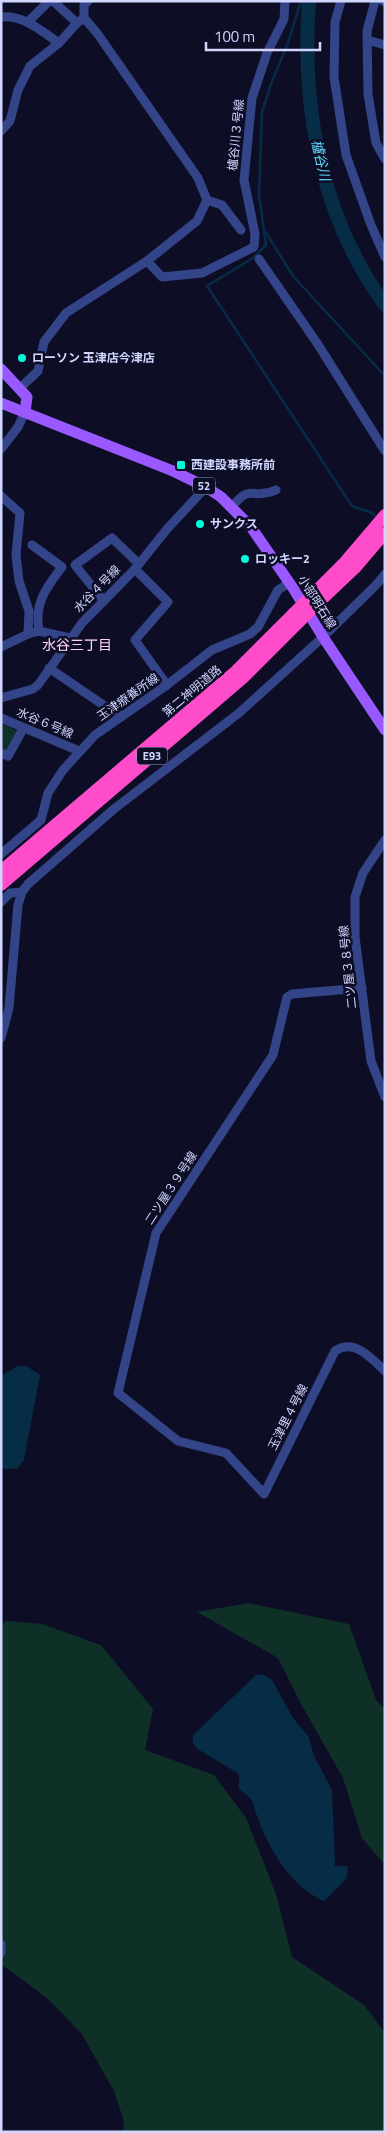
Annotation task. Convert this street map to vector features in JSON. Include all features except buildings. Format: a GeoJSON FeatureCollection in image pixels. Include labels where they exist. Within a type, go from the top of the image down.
{"type":"FeatureCollection","features":[{"type":"Feature","properties":{"kind":"highway","name":"第二神明道路"},"geometry":{"type":"LineString","coordinates":[[1,885],[243,678],[313,601],[355,568],[382,531],[385,515]]}},
{"type":"Feature","properties":{"kind":"highway","name":"第二神明道路"},"geometry":{"type":"LineString","coordinates":[[1,871],[297,618]]}},
{"type":"Feature","properties":{"kind":"main road"},"geometry":{"type":"LineString","coordinates":[[1,369],[27,397],[25,412]]}},
{"type":"Feature","properties":{"kind":"main road","name":"小部明石線"},"geometry":{"type":"LineString","coordinates":[[1,403],[105,443],[206,486],[232,507],[251,527],[385,730]]}},
{"type":"Feature","properties":{"kind":"street"},"geometry":{"type":"LineString","coordinates":[[20,388],[38,371],[44,342],[66,313],[147,261],[197,221],[207,200],[198,178],[97,33],[51,1],[28,22]]}},
{"type":"Feature","properties":{"kind":"street","name":"櫨谷川３号線"},"geometry":{"type":"LineString","coordinates":[[147,261],[162,278],[202,273],[254,247],[255,234],[244,180],[252,98],[267,53],[284,19],[286,1]]}},
{"type":"Feature","properties":{"kind":"street"},"geometry":{"type":"LineString","coordinates":[[341,1],[335,22],[334,77],[346,154],[371,225],[385,257]]}},
{"type":"Feature","properties":{"kind":"street"},"geometry":{"type":"LineString","coordinates":[[375,1],[367,31],[368,94],[376,143],[384,154]]}},
{"type":"Feature","properties":{"kind":"street"},"geometry":{"type":"LineString","coordinates":[[1,131],[10,121],[18,90],[30,66],[59,43],[80,21],[84,3]]}},
{"type":"Feature","properties":{"kind":"street"},"geometry":{"type":"LineString","coordinates":[[1,17],[13,16],[28,22],[59,43]]}},
{"type":"Feature","properties":{"kind":"street"},"geometry":{"type":"LineString","coordinates":[[367,40],[385,45]]}},
{"type":"Feature","properties":{"kind":"street"},"geometry":{"type":"LineString","coordinates":[[207,200],[222,205],[241,230]]}},
{"type":"Feature","properties":{"kind":"street"},"geometry":{"type":"LineString","coordinates":[[259,258],[318,343],[385,451]]}},
{"type":"Feature","properties":{"kind":"street"},"geometry":{"type":"LineString","coordinates":[[1,449],[18,427],[25,412]]}},
{"type":"Feature","properties":{"kind":"street","name":"水谷４号線"},"geometry":{"type":"LineString","coordinates":[[1,698],[33,689],[70,638],[103,600],[137,566],[206,486]]}},
{"type":"Feature","properties":{"kind":"street"},"geometry":{"type":"LineString","coordinates":[[232,507],[241,495],[247,493],[262,494],[276,490]]}},
{"type":"Feature","properties":{"kind":"street"},"geometry":{"type":"LineString","coordinates":[[1,496],[20,513],[16,555],[18,581],[29,610],[28,634]]}},
{"type":"Feature","properties":{"kind":"street"},"geometry":{"type":"LineString","coordinates":[[103,600],[75,565],[112,538],[168,602],[135,640],[167,685]]}},
{"type":"Feature","properties":{"kind":"street"},"geometry":{"type":"LineString","coordinates":[[32,545],[62,567],[44,592],[37,617],[40,631]]}},
{"type":"Feature","properties":{"kind":"street"},"geometry":{"type":"LineString","coordinates":[[1,1038],[9,1008],[18,905],[22,892],[28,884],[72,845],[179,758],[239,713],[323,637],[385,574]]}},
{"type":"Feature","properties":{"kind":"street","name":"玉津療養所線"},"geometry":{"type":"LineString","coordinates":[[1,854],[5,845],[41,820],[48,793],[63,770],[95,735],[167,685],[212,650],[250,634],[258,627],[278,590],[289,583]]}},
{"type":"Feature","properties":{"kind":"street"},"geometry":{"type":"LineString","coordinates":[[1,647],[28,634],[40,631],[70,638]]}},
{"type":"Feature","properties":{"kind":"street"},"geometry":{"type":"LineString","coordinates":[[49,668],[122,717]]}},
{"type":"Feature","properties":{"kind":"street","name":"水谷６号線"},"geometry":{"type":"LineString","coordinates":[[1,718],[79,751]]}},
{"type":"Feature","properties":{"kind":"street"},"geometry":{"type":"LineString","coordinates":[[1,753],[8,756],[23,728]]}},
{"type":"Feature","properties":{"kind":"street","name":"二ツ屋３８号線"},"geometry":{"type":"LineString","coordinates":[[385,840],[363,873],[355,897],[355,937],[371,1061],[385,1097]]}},
{"type":"Feature","properties":{"kind":"street"},"geometry":{"type":"LineString","coordinates":[[1,902],[10,893],[22,892]]}},
{"type":"Feature","properties":{"kind":"street","name":"二ツ屋３９号線"},"geometry":{"type":"LineString","coordinates":[[264,1494],[226,1453],[178,1440],[118,1393],[156,1233],[273,1055],[287,997],[292,994],[362,988]]}},
{"type":"Feature","properties":{"kind":"street","name":"玉津里４号線"},"geometry":{"type":"LineString","coordinates":[[264,1494],[335,1351],[343,1346],[349,1346],[371,1357],[385,1371]]}},
{"type":"Feature","properties":{"kind":"street"},"geometry":{"type":"LineString","coordinates":[[1,1946],[1,1953]]}},
{"type":"Feature","properties":{"kind":"green space"},"geometry":{"type":"Polygon","coordinates":[[[1,723],[17,731],[8,749],[4,751],[1,750],[1,723]]]}},
{"type":"Feature","properties":{"kind":"green space"},"geometry":{"type":"Polygon","coordinates":[[[248,1603],[349,1624],[376,1700],[385,1709],[385,1865],[362,1838],[343,1778],[301,1704],[278,1658],[197,1612],[248,1603]]]}},
{"type":"Feature","properties":{"kind":"green space"},"geometry":{"type":"Polygon","coordinates":[[[6,1621],[42,1624],[101,1645],[153,1709],[145,1750],[214,1775],[246,1818],[276,1894],[292,1957],[364,2005],[385,2033],[385,2132],[123,2132],[124,2121],[114,2091],[82,2034],[47,1998],[1,1964],[1,1625],[6,1621]]]}},
{"type":"Feature","properties":{"kind":"water"},"geometry":{"type":"Polygon","coordinates":[[[18,1366],[26,1366],[40,1375],[24,1460],[18,1468],[7,1469],[1,1468],[2,1375],[18,1366]]]}},
{"type":"Feature","properties":{"kind":"water"},"geometry":{"type":"Polygon","coordinates":[[[262,1674],[272,1680],[293,1718],[309,1737],[314,1756],[332,1790],[335,1866],[348,1866],[347,1878],[324,1901],[299,1885],[279,1860],[263,1832],[253,1803],[239,1789],[239,1774],[196,1748],[193,1743],[193,1735],[256,1675],[262,1674]]]}},
{"type":"Feature","properties":{"kind":"waterway"},"geometry":{"type":"LineString","coordinates":[[301,1],[288,43],[262,112],[259,195],[266,245],[253,258],[207,286],[352,506],[372,513],[378,518]]}},
{"type":"Feature","properties":{"kind":"waterway","name":"櫨谷川"},"geometry":{"type":"LineString","coordinates":[[309,1],[308,81],[320,160],[331,198],[345,235],[363,271],[385,305]]}},
{"type":"Feature","properties":{"kind":"waterway"},"geometry":{"type":"LineString","coordinates":[[265,231],[293,276],[385,376]]}},
{"type":"Feature","properties":{"kind":"place","name":"ローソン 玉津店今津店"},"geometry":{"type":"Point","coordinates":[22,358]}},
{"type":"Feature","properties":{"kind":"place","name":"西建設事務所前"},"geometry":{"type":"Point","coordinates":[181,465]}},
{"type":"Feature","properties":{"kind":"place","name":"サンクス"},"geometry":{"type":"Point","coordinates":[200,524]}},
{"type":"Feature","properties":{"kind":"place","name":"ロッキー2"},"geometry":{"type":"Point","coordinates":[245,559]}},
{"type":"Feature","properties":{"kind":"district","name":"水谷三丁目"},"geometry":{"type":"Point","coordinates":[77,645]}}]}
